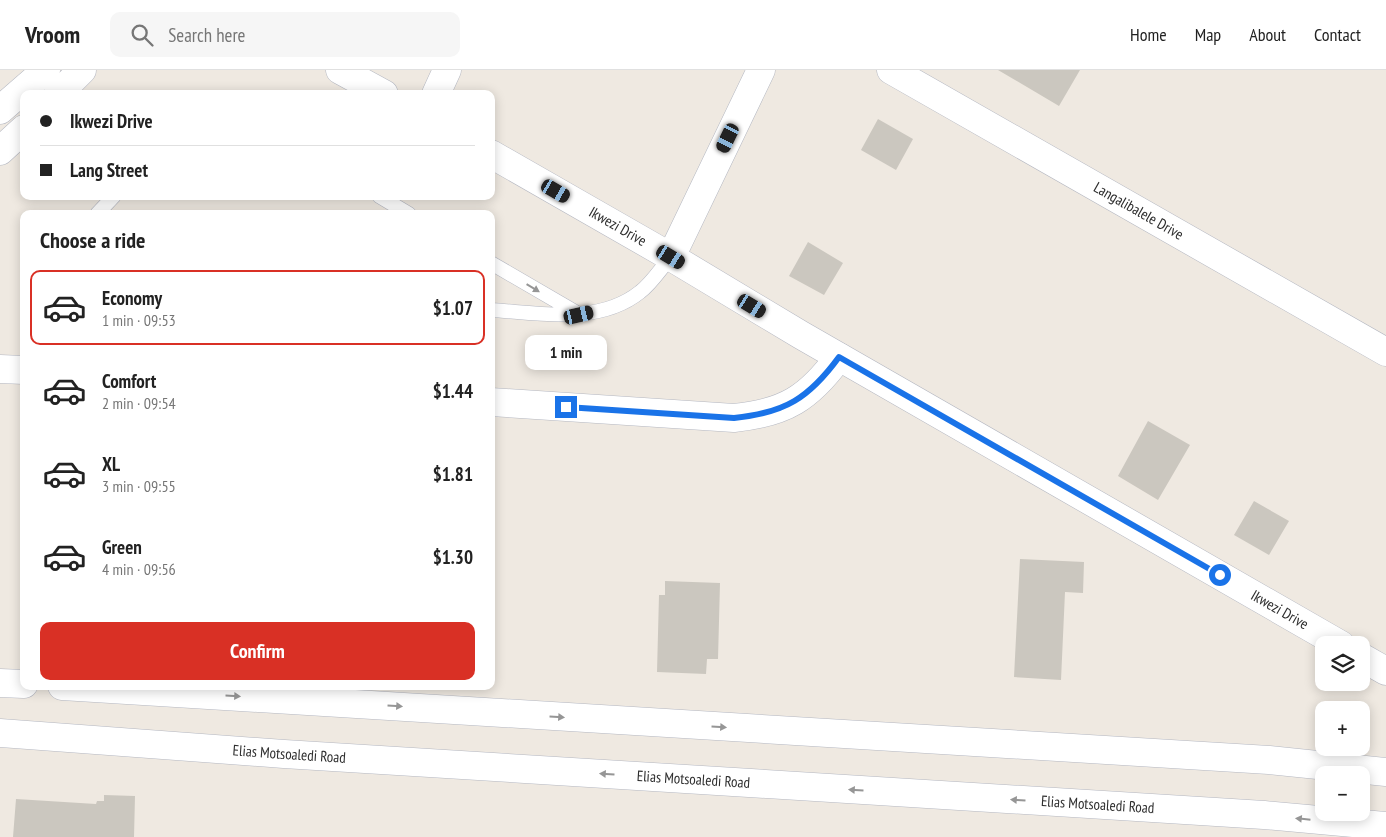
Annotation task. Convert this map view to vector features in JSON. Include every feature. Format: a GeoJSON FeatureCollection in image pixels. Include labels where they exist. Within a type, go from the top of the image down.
{"type":"FeatureCollection","features":[{"type":"Feature","properties":{"kind":"main road"},"geometry":{"type":"LineString","coordinates":[[23,90],[46,70]]}},
{"type":"Feature","properties":{"kind":"main road"},"geometry":{"type":"LineString","coordinates":[[62,90],[82,70]]}},
{"type":"Feature","properties":{"kind":"main road"},"geometry":{"type":"LineString","coordinates":[[340,70],[377,90]]}},
{"type":"Feature","properties":{"kind":"main road"},"geometry":{"type":"LineString","coordinates":[[438,90],[447,70]]}},
{"type":"Feature","properties":{"kind":"main road"},"geometry":{"type":"LineString","coordinates":[[671,257],[761,70]]}},
{"type":"Feature","properties":{"kind":"main road","name":"Langalibalele Drive"},"geometry":{"type":"LineString","coordinates":[[891,70],[1386,352]]}},
{"type":"Feature","properties":{"kind":"main road"},"geometry":{"type":"LineString","coordinates":[[0,110],[20,93]]}},
{"type":"Feature","properties":{"kind":"main road"},"geometry":{"type":"LineString","coordinates":[[0,151],[20,133]]}},
{"type":"Feature","properties":{"kind":"main road","name":"Ikwezi Drive"},"geometry":{"type":"LineString","coordinates":[[495,156],[671,257],[839,357],[1325,636]]}},
{"type":"Feature","properties":{"kind":"main road"},"geometry":{"type":"LineString","coordinates":[[495,402],[734,418],[760,416],[784,407],[805,394],[824,377],[839,357]]}},
{"type":"Feature","properties":{"kind":"main road"},"geometry":{"type":"LineString","coordinates":[[0,369],[20,370]]}},
{"type":"Feature","properties":{"kind":"main road"},"geometry":{"type":"LineString","coordinates":[[1370,662],[1386,671]]}},
{"type":"Feature","properties":{"kind":"main road"},"geometry":{"type":"LineString","coordinates":[[0,683],[20,684]]}},
{"type":"Feature","properties":{"kind":"main road"},"geometry":{"type":"LineString","coordinates":[[127,690],[1269,760],[1386,772]]}},
{"type":"Feature","properties":{"kind":"main road","name":"Elias Motsoaledi Road"},"geometry":{"type":"LineString","coordinates":[[0,733],[275,754],[1255,815],[1386,826]]}},
{"type":"Feature","properties":{"kind":"lane"},"geometry":{"type":"LineString","coordinates":[[101,210],[110,200]]}},
{"type":"Feature","properties":{"kind":"lane"},"geometry":{"type":"LineString","coordinates":[[386,200],[402,210]]}},
{"type":"Feature","properties":{"kind":"lane"},"geometry":{"type":"LineString","coordinates":[[495,310],[579,315],[608,308],[626,302],[642,291],[671,257]]}},
{"type":"Feature","properties":{"kind":"lane"},"geometry":{"type":"LineString","coordinates":[[495,265],[579,315]]}},
{"type":"Feature","properties":{"kind":"building"},"geometry":{"type":"Polygon","coordinates":[[[998,70],[1080,70],[1059,106],[998,70]]]}},
{"type":"Feature","properties":{"kind":"building"},"geometry":{"type":"Polygon","coordinates":[[[878,119],[913,139],[896,170],[861,150],[878,119]]]}},
{"type":"Feature","properties":{"kind":"building"},"geometry":{"type":"Polygon","coordinates":[[[808,242],[843,263],[824,295],[789,276],[808,242]]]}},
{"type":"Feature","properties":{"kind":"building"},"geometry":{"type":"Polygon","coordinates":[[[1148,421],[1190,445],[1158,500],[1118,476],[1148,421]]]}},
{"type":"Feature","properties":{"kind":"building"},"geometry":{"type":"Polygon","coordinates":[[[1254,501],[1289,521],[1269,555],[1234,535],[1254,501]]]}},
{"type":"Feature","properties":{"kind":"building"},"geometry":{"type":"Polygon","coordinates":[[[1020,559],[1084,562],[1083,593],[1065,592],[1061,680],[1014,677],[1020,559]]]}},
{"type":"Feature","properties":{"kind":"building"},"geometry":{"type":"Polygon","coordinates":[[[665,581],[720,583],[718,659],[707,659],[706,674],[657,672],[659,595],[665,595],[665,581]]]}},
{"type":"Feature","properties":{"kind":"building"},"geometry":{"type":"Polygon","coordinates":[[[104,795],[135,796],[134,837],[13,837],[16,799],[96,804],[97,801],[104,801],[104,795]]]}},
{"type":"Feature","properties":{"kind":"route"},"geometry":{"type":"LineString","coordinates":[[566,407],[734,418],[760,416],[784,407],[805,394],[824,377],[839,357],[1220,575]]}}]}
